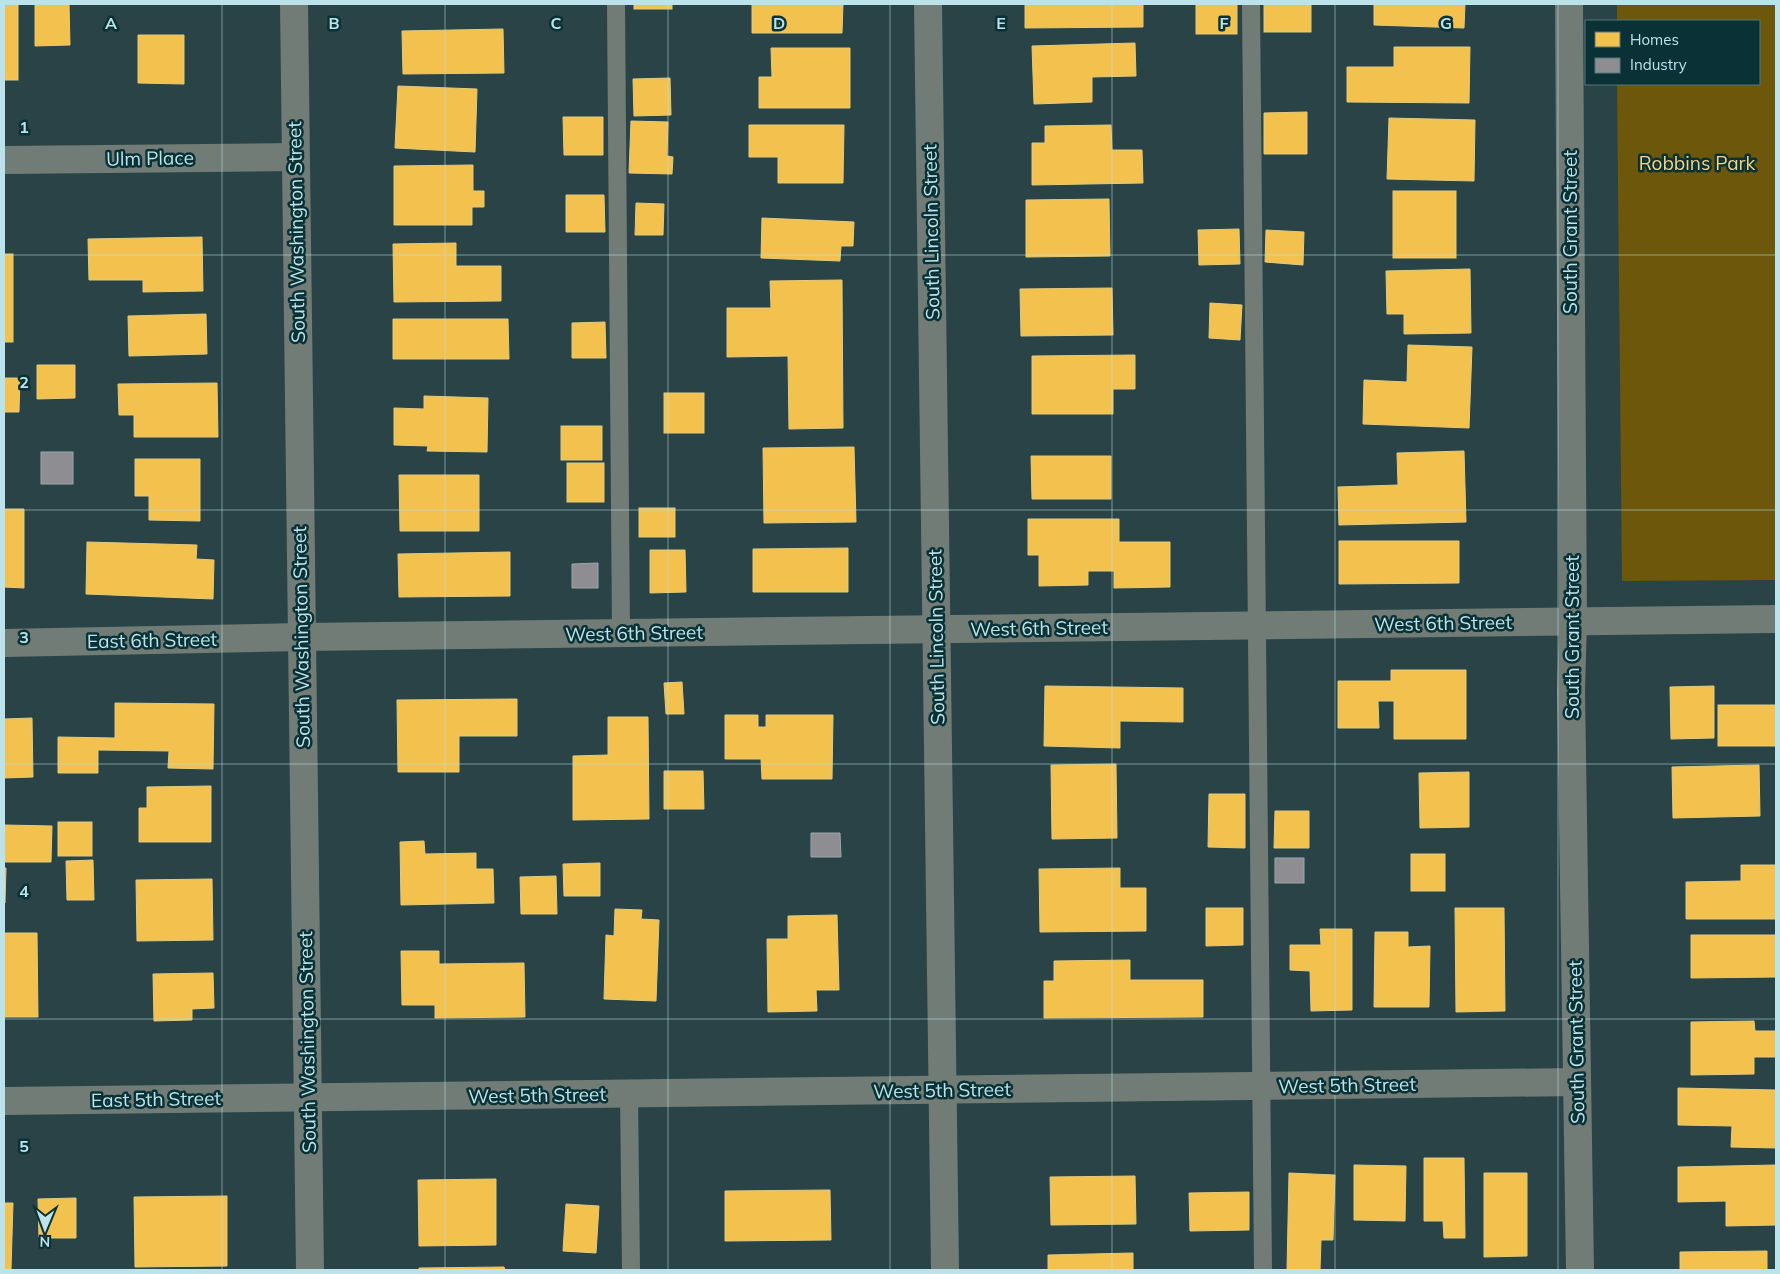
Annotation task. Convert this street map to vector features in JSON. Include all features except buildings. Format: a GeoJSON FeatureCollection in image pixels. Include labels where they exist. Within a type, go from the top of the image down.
{"type":"FeatureCollection","features":[{"type":"Feature","properties":{"kind":"street","name":"South Washington Street"},"geometry":{"type":"LineString","coordinates":[[294,4],[310,1270]]}},
{"type":"Feature","properties":{"kind":"street","name":"South Lincoln Street"},"geometry":{"type":"LineString","coordinates":[[928,4],[945,1270]]}},
{"type":"Feature","properties":{"kind":"street","name":"South Grant Street"},"geometry":{"type":"LineString","coordinates":[[1569,4],[1573,621],[1571,690],[1580,1270]]}},
{"type":"Feature","properties":{"kind":"street","name":"Ulm Place"},"geometry":{"type":"LineString","coordinates":[[4,160],[295,157]]}},
{"type":"Feature","properties":{"kind":"street","name":"West 6th Street"},"geometry":{"type":"LineString","coordinates":[[301,637],[1776,619]]}},
{"type":"Feature","properties":{"kind":"street","name":"East 6th Street"},"geometry":{"type":"LineString","coordinates":[[4,643],[301,637]]}},
{"type":"Feature","properties":{"kind":"street","name":"West 5th Street"},"geometry":{"type":"LineString","coordinates":[[307,1097],[1577,1082]]}},
{"type":"Feature","properties":{"kind":"street","name":"East 5th Street"},"geometry":{"type":"LineString","coordinates":[[4,1101],[307,1097]]}},
{"type":"Feature","properties":{"kind":"lane"},"geometry":{"type":"LineString","coordinates":[[616,4],[620,633]]}},
{"type":"Feature","properties":{"kind":"lane"},"geometry":{"type":"LineString","coordinates":[[1251,4],[1264,1270]]}},
{"type":"Feature","properties":{"kind":"lane"},"geometry":{"type":"LineString","coordinates":[[629,1093],[631,1270]]}},
{"type":"Feature","properties":{"kind":"green space","name":"Robbins Park"},"geometry":{"type":"Polygon","coordinates":[[[1617,4],[1776,4],[1776,580],[1622,581],[1617,85],[1760,85],[1760,20],[1617,20],[1617,4]]]}}]}
